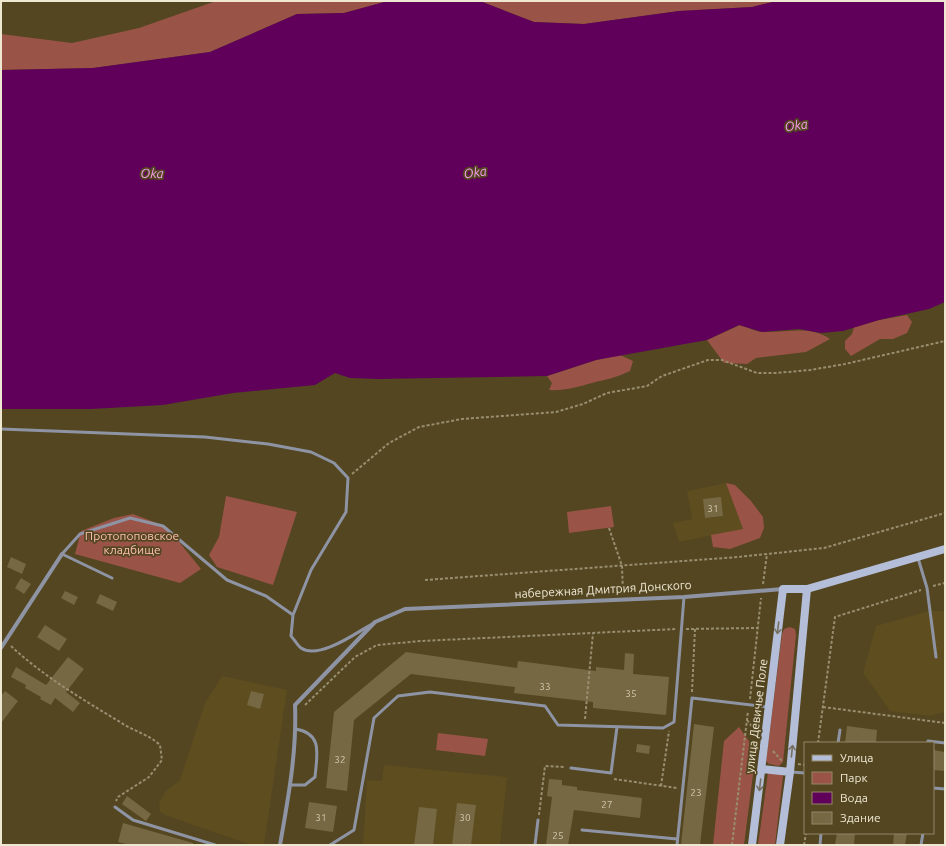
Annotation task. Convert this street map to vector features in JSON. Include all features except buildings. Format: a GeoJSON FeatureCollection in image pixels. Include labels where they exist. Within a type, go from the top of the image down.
{"type":"FeatureCollection","features":[{"type":"Feature","properties":{"kind":"street","name":"набережная Дмитрия Донского"},"geometry":{"type":"LineString","coordinates":[[295,705],[375,622],[405,609],[684,597],[783,589],[807,589],[945,549]]}},
{"type":"Feature","properties":{"kind":"street"},"geometry":{"type":"LineString","coordinates":[[1,648],[62,554]]}},
{"type":"Feature","properties":{"kind":"street","name":"улица Девичье Поле"},"geometry":{"type":"LineString","coordinates":[[752,845],[783,589]]}},
{"type":"Feature","properties":{"kind":"street"},"geometry":{"type":"LineString","coordinates":[[780,845],[790,772],[807,589]]}},
{"type":"Feature","properties":{"kind":"street"},"geometry":{"type":"LineString","coordinates":[[280,845],[290,785],[296,729],[295,705]]}},
{"type":"Feature","properties":{"kind":"street"},"geometry":{"type":"LineString","coordinates":[[762,769],[790,772]]}},
{"type":"Feature","properties":{"kind":"lane"},"geometry":{"type":"LineString","coordinates":[[1,429],[205,437],[268,444],[311,452],[334,463],[348,478],[346,512],[311,570],[293,615],[291,636],[301,648],[315,652],[346,639],[375,622]]}},
{"type":"Feature","properties":{"kind":"lane"},"geometry":{"type":"LineString","coordinates":[[112,578],[62,554],[80,534],[130,518],[163,526],[227,580],[266,596],[293,615]]}},
{"type":"Feature","properties":{"kind":"lane"},"geometry":{"type":"LineString","coordinates":[[918,556],[927,588],[936,657]]}},
{"type":"Feature","properties":{"kind":"lane"},"geometry":{"type":"LineString","coordinates":[[330,845],[354,830],[374,718],[398,696],[430,692],[545,706],[558,725],[663,728],[674,722],[684,597]]}},
{"type":"Feature","properties":{"kind":"lane"},"geometry":{"type":"LineString","coordinates":[[677,845],[692,698],[769,707]]}},
{"type":"Feature","properties":{"kind":"lane"},"geometry":{"type":"LineString","coordinates":[[571,768],[610,774],[617,727]]}},
{"type":"Feature","properties":{"kind":"lane"},"geometry":{"type":"LineString","coordinates":[[290,785],[305,785],[315,777],[316,742],[312,735],[306,731],[296,729]]}},
{"type":"Feature","properties":{"kind":"lane"},"geometry":{"type":"LineString","coordinates":[[838,742],[840,730]]}},
{"type":"Feature","properties":{"kind":"lane"},"geometry":{"type":"LineString","coordinates":[[928,741],[945,743]]}},
{"type":"Feature","properties":{"kind":"lane"},"geometry":{"type":"LineString","coordinates":[[790,772],[804,773]]}},
{"type":"Feature","properties":{"kind":"lane"},"geometry":{"type":"LineString","coordinates":[[934,788],[945,789]]}},
{"type":"Feature","properties":{"kind":"lane"},"geometry":{"type":"LineString","coordinates":[[115,807],[133,820],[215,845]]}},
{"type":"Feature","properties":{"kind":"lane"},"geometry":{"type":"LineString","coordinates":[[535,845],[538,820]]}},
{"type":"Feature","properties":{"kind":"lane"},"geometry":{"type":"LineString","coordinates":[[582,830],[677,839]]}},
{"type":"Feature","properties":{"kind":"lane"},"geometry":{"type":"LineString","coordinates":[[820,845],[821,834]]}},
{"type":"Feature","properties":{"kind":"lane"},"geometry":{"type":"LineString","coordinates":[[921,845],[923,834]]}},
{"type":"Feature","properties":{"kind":"path"},"geometry":{"type":"LineString","coordinates":[[348,478],[389,444],[419,427],[462,419],[556,412],[582,404],[607,393],[646,386],[662,376],[708,360],[722,360],[757,373],[776,374],[845,364],[945,341]]}},
{"type":"Feature","properties":{"kind":"path"},"geometry":{"type":"LineString","coordinates":[[425,580],[622,566],[824,548],[945,513]]}},
{"type":"Feature","properties":{"kind":"path"},"geometry":{"type":"LineString","coordinates":[[609,528],[622,566],[623,599]]}},
{"type":"Feature","properties":{"kind":"path"},"geometry":{"type":"LineString","coordinates":[[732,845],[757,628],[768,554]]}},
{"type":"Feature","properties":{"kind":"path"},"geometry":{"type":"LineString","coordinates":[[818,742],[835,617],[945,583]]}},
{"type":"Feature","properties":{"kind":"path"},"geometry":{"type":"LineString","coordinates":[[295,705],[307,704],[355,657],[377,645],[682,629],[757,628]]}},
{"type":"Feature","properties":{"kind":"path"},"geometry":{"type":"LineString","coordinates":[[692,698],[695,629]]}},
{"type":"Feature","properties":{"kind":"path"},"geometry":{"type":"LineString","coordinates":[[584,726],[593,633]]}},
{"type":"Feature","properties":{"kind":"path"},"geometry":{"type":"LineString","coordinates":[[6,641],[27,661],[97,708],[131,729],[150,737],[160,745],[162,760],[150,777],[118,797],[115,802],[115,807]]}},
{"type":"Feature","properties":{"kind":"path"},"geometry":{"type":"LineString","coordinates":[[823,707],[945,723]]}},
{"type":"Feature","properties":{"kind":"path"},"geometry":{"type":"LineString","coordinates":[[661,786],[668,739]]}},
{"type":"Feature","properties":{"kind":"path"},"geometry":{"type":"LineString","coordinates":[[538,820],[545,766],[571,768]]}},
{"type":"Feature","properties":{"kind":"path"},"geometry":{"type":"LineString","coordinates":[[610,774],[612,778],[682,789]]}},
{"type":"Feature","properties":{"kind":"path"},"geometry":{"type":"LineString","coordinates":[[804,845],[806,834]]}},
{"type":"Feature","properties":{"kind":"shaded area"},"geometry":{"type":"Polygon","coordinates":[[[726,483],[743,529],[679,542],[673,523],[692,519],[687,491],[726,483]]]}},
{"type":"Feature","properties":{"kind":"shaded area"},"geometry":{"type":"Polygon","coordinates":[[[929,611],[945,611],[945,712],[930,716],[890,711],[863,673],[876,626],[929,611]]]}},
{"type":"Feature","properties":{"kind":"shaded area"},"geometry":{"type":"Polygon","coordinates":[[[222,676],[287,690],[264,845],[251,845],[160,812],[159,803],[165,792],[180,780],[205,703],[222,676]]]}},
{"type":"Feature","properties":{"kind":"shaded area"},"geometry":{"type":"Polygon","coordinates":[[[384,765],[507,777],[500,845],[363,845],[367,780],[382,781],[384,765]]]}},
{"type":"Feature","properties":{"kind":"green space"},"geometry":{"type":"Polygon","coordinates":[[[216,1],[388,1],[344,13],[297,14],[210,52],[93,68],[1,70],[1,34],[72,43],[139,28],[216,1]]]}},
{"type":"Feature","properties":{"kind":"green space"},"geometry":{"type":"Polygon","coordinates":[[[480,1],[777,1],[752,7],[679,11],[584,24],[534,22],[480,1]]]}},
{"type":"Feature","properties":{"kind":"green space"},"geometry":{"type":"Polygon","coordinates":[[[907,315],[912,322],[907,333],[893,339],[880,339],[851,356],[845,349],[845,341],[852,334],[854,327],[879,320],[907,315]]]}},
{"type":"Feature","properties":{"kind":"green space"},"geometry":{"type":"Polygon","coordinates":[[[740,325],[760,332],[814,332],[830,339],[806,352],[756,358],[747,364],[724,363],[707,340],[740,325]]]}},
{"type":"Feature","properties":{"kind":"green space"},"geometry":{"type":"Polygon","coordinates":[[[620,355],[633,361],[630,371],[616,377],[576,387],[560,390],[549,390],[552,383],[547,376],[596,360],[620,355]]]}},
{"type":"Feature","properties":{"kind":"green space"},"geometry":{"type":"Polygon","coordinates":[[[726,483],[735,485],[751,501],[763,517],[764,528],[760,538],[730,549],[713,547],[711,535],[743,529],[726,483]]]}},
{"type":"Feature","properties":{"kind":"green space"},"geometry":{"type":"Polygon","coordinates":[[[226,496],[297,512],[273,585],[217,567],[209,555],[219,537],[226,496]]]}},
{"type":"Feature","properties":{"kind":"green space"},"geometry":{"type":"Polygon","coordinates":[[[611,506],[614,527],[569,533],[567,512],[611,506]]]}},
{"type":"Feature","properties":{"kind":"green space","name":"Протопоповское кладбище"},"geometry":{"type":"Polygon","coordinates":[[[133,514],[167,527],[201,569],[180,583],[75,554],[81,531],[114,518],[133,514]]]}},
{"type":"Feature","properties":{"kind":"green space"},"geometry":{"type":"Polygon","coordinates":[[[790,627],[795,629],[796,635],[783,762],[779,766],[769,764],[766,761],[782,634],[784,629],[790,627]]]}},
{"type":"Feature","properties":{"kind":"green space"},"geometry":{"type":"Polygon","coordinates":[[[739,727],[756,751],[744,845],[713,845],[724,741],[739,727]]]}},
{"type":"Feature","properties":{"kind":"green space"},"geometry":{"type":"Polygon","coordinates":[[[438,733],[488,739],[485,756],[436,750],[438,733]]]}},
{"type":"Feature","properties":{"kind":"green space"},"geometry":{"type":"Polygon","coordinates":[[[768,773],[781,773],[783,776],[775,845],[758,845],[768,773]]]}},
{"type":"Feature","properties":{"kind":"water","name":"Oka"},"geometry":{"type":"Polygon","coordinates":[[[388,1],[480,1],[534,22],[584,24],[679,11],[752,7],[777,1],[945,1],[945,302],[929,309],[879,320],[843,331],[821,333],[799,329],[762,332],[739,325],[707,340],[596,360],[547,376],[378,379],[350,378],[335,373],[315,385],[233,393],[163,405],[91,409],[1,409],[1,70],[93,68],[210,52],[297,14],[344,13],[388,1]]]}}]}
